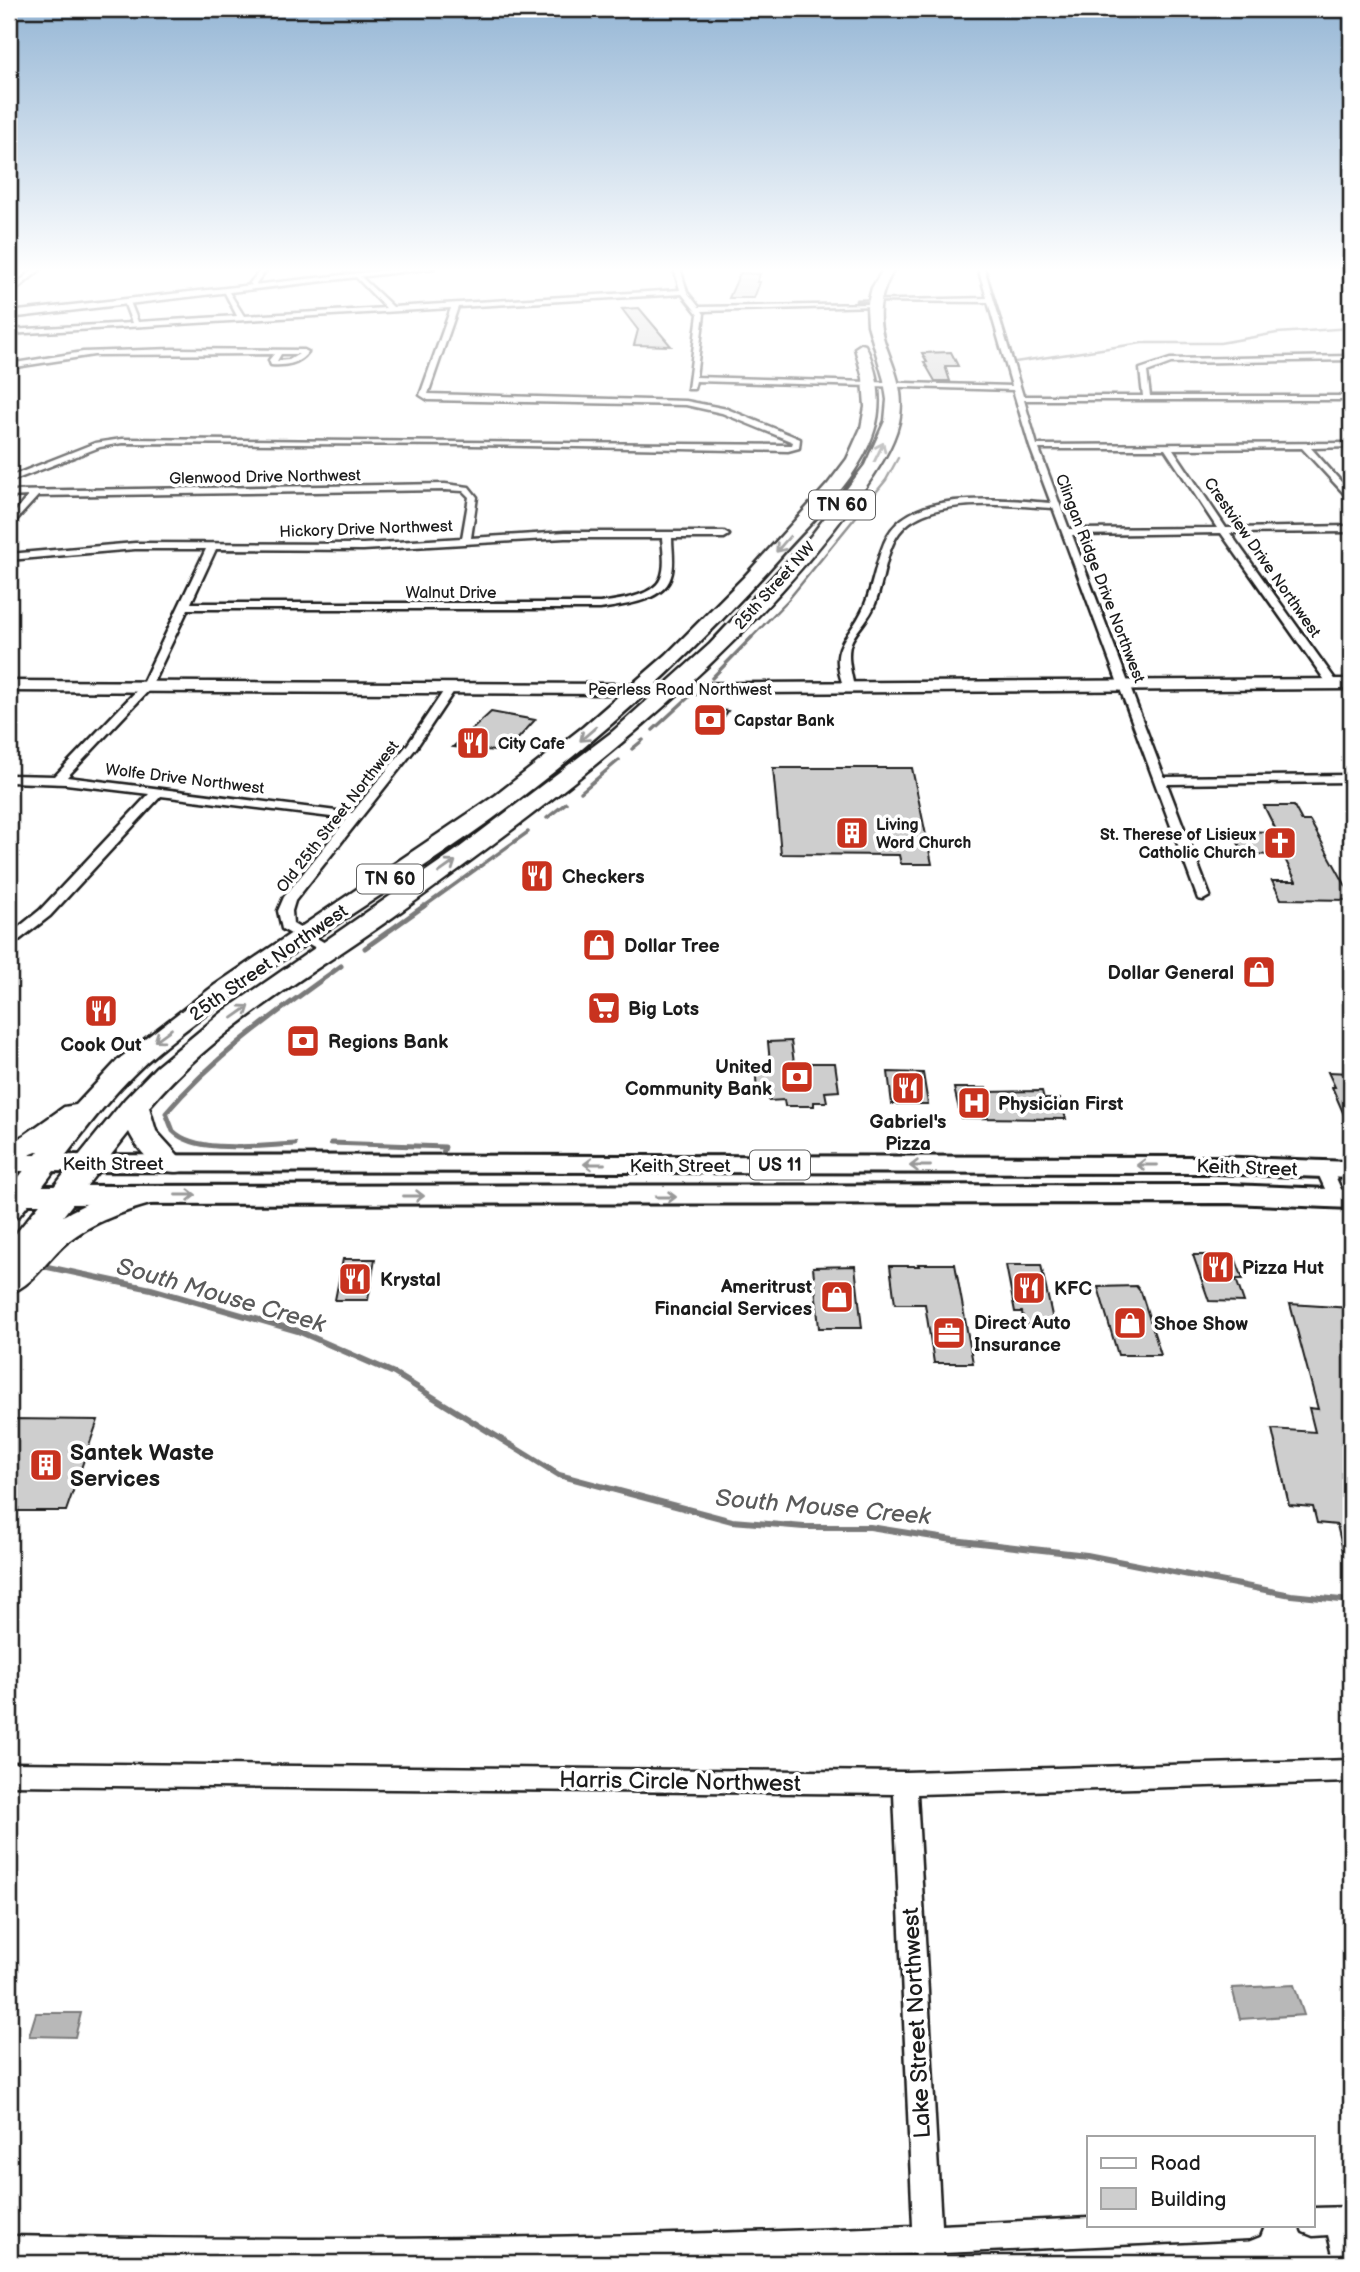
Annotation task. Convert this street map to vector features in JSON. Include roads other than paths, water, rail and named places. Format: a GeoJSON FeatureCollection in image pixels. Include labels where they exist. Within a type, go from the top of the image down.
{"type":"FeatureCollection","features":[{"type":"Feature","properties":{"kind":"highway","name":"25th Street NW"},"geometry":{"type":"LineString","coordinates":[[718,613],[760,571],[837,482],[856,455],[868,431],[872,407],[869,374]]}},
{"type":"Feature","properties":{"kind":"highway","name":"25th Street NW"},"geometry":{"type":"LineString","coordinates":[[675,689],[764,598],[818,536],[874,463],[892,420],[892,385],[889,374]]}},
{"type":"Feature","properties":{"kind":"highway","name":"25th Street Northwest"},"geometry":{"type":"LineString","coordinates":[[13,1200],[47,1163],[94,1101],[150,1045],[509,795],[576,744],[640,689],[718,613]]}},
{"type":"Feature","properties":{"kind":"highway","name":"25th Street Northwest"},"geometry":{"type":"LineString","coordinates":[[9,1262],[135,1105],[165,1073],[224,1024],[517,817],[675,689]]}},
{"type":"Feature","properties":{"kind":"highway"},"geometry":{"type":"LineString","coordinates":[[9,1154],[33,1143],[94,1101]]}},
{"type":"Feature","properties":{"kind":"highway"},"geometry":{"type":"LineString","coordinates":[[135,1105],[143,1134],[172,1164]]}},
{"type":"Feature","properties":{"kind":"highway"},"geometry":{"type":"LineString","coordinates":[[9,1282],[50,1238],[68,1225],[92,1211],[147,1195]]}},
{"type":"Feature","properties":{"kind":"main road","name":"Keith Street"},"geometry":{"type":"LineString","coordinates":[[9,1163],[1215,1165],[1351,1170]]}},
{"type":"Feature","properties":{"kind":"main road"},"geometry":{"type":"LineString","coordinates":[[1215,1165],[1251,1185],[1305,1187],[1344,1199]]}},
{"type":"Feature","properties":{"kind":"main road"},"geometry":{"type":"LineString","coordinates":[[946,1196],[1036,1185],[1089,1185],[1108,1179],[1116,1166]]}},
{"type":"Feature","properties":{"kind":"main road","name":"Keith Street"},"geometry":{"type":"LineString","coordinates":[[13,1200],[63,1195],[1230,1194],[1344,1199]]}},
{"type":"Feature","properties":{"kind":"street"},"geometry":{"type":"LineString","coordinates":[[9,480],[98,444],[122,441],[472,443],[788,449],[796,446],[797,441],[724,411],[686,403],[431,398],[424,395],[430,374]]}},
{"type":"Feature","properties":{"kind":"street"},"geometry":{"type":"LineString","coordinates":[[686,403],[695,374]]}},
{"type":"Feature","properties":{"kind":"street","name":"Clingan Ridge Drive Northwest"},"geometry":{"type":"LineString","coordinates":[[1012,374],[1034,447],[1126,685],[1203,896]]}},
{"type":"Feature","properties":{"kind":"street"},"geometry":{"type":"LineString","coordinates":[[1143,374],[1147,399]]}},
{"type":"Feature","properties":{"kind":"street"},"geometry":{"type":"LineString","coordinates":[[694,379],[872,384],[1147,399],[1351,398]]}},
{"type":"Feature","properties":{"kind":"street"},"geometry":{"type":"LineString","coordinates":[[1034,447],[1351,445]]}},
{"type":"Feature","properties":{"kind":"street"},"geometry":{"type":"LineString","coordinates":[[1305,446],[1351,498]]}},
{"type":"Feature","properties":{"kind":"street","name":"Crestview Drive Northwest"},"geometry":{"type":"LineString","coordinates":[[1168,447],[1223,530],[1333,684]]}},
{"type":"Feature","properties":{"kind":"street","name":"Glenwood Drive Northwest"},"geometry":{"type":"LineString","coordinates":[[9,494],[444,486],[466,489],[474,497],[466,541]]}},
{"type":"Feature","properties":{"kind":"street"},"geometry":{"type":"LineString","coordinates":[[9,525],[36,494]]}},
{"type":"Feature","properties":{"kind":"street"},"geometry":{"type":"LineString","coordinates":[[849,688],[845,664],[846,642],[864,621],[894,533],[911,515],[942,507],[977,503],[1057,506]]}},
{"type":"Feature","properties":{"kind":"street"},"geometry":{"type":"LineString","coordinates":[[1067,531],[1351,529]]}},
{"type":"Feature","properties":{"kind":"street","name":"Hickory Drive Northwest"},"geometry":{"type":"LineString","coordinates":[[9,557],[135,547],[363,547],[565,535],[724,535]]}},
{"type":"Feature","properties":{"kind":"street","name":"Walnut Drive"},"geometry":{"type":"LineString","coordinates":[[184,606],[600,606],[626,601],[661,587],[667,577],[667,536]]}},
{"type":"Feature","properties":{"kind":"street"},"geometry":{"type":"LineString","coordinates":[[60,778],[146,687],[212,547]]}},
{"type":"Feature","properties":{"kind":"street","name":"Peerless Road Northwest"},"geometry":{"type":"LineString","coordinates":[[9,686],[675,689],[1351,684]]}},
{"type":"Feature","properties":{"kind":"street","name":"Old 25th Street Northwest"},"geometry":{"type":"LineString","coordinates":[[303,937],[287,926],[285,911],[289,900],[412,746],[451,688]]}},
{"type":"Feature","properties":{"kind":"street","name":"Wolfe Drive Northwest"},"geometry":{"type":"LineString","coordinates":[[9,778],[60,778],[357,817]]}},
{"type":"Feature","properties":{"kind":"street"},"geometry":{"type":"LineString","coordinates":[[1160,781],[1351,779]]}},
{"type":"Feature","properties":{"kind":"street"},"geometry":{"type":"LineString","coordinates":[[9,941],[45,913],[158,792]]}},
{"type":"Feature","properties":{"kind":"street"},"geometry":{"type":"LineString","coordinates":[[303,937],[330,950]]}},
{"type":"Feature","properties":{"kind":"street"},"geometry":{"type":"LineString","coordinates":[[1324,1169],[1344,1199]]}},
{"type":"Feature","properties":{"kind":"street","name":"Harris Circle Northwest"},"geometry":{"type":"LineString","coordinates":[[9,1774],[905,1783],[1351,1771]]}},
{"type":"Feature","properties":{"kind":"street","name":"Lake Street Northwest"},"geometry":{"type":"LineString","coordinates":[[905,1783],[927,2251]]}},
{"type":"Feature","properties":{"kind":"street"},"geometry":{"type":"LineString","coordinates":[[1334,2221],[1349,2263]]}},
{"type":"Feature","properties":{"kind":"street"},"geometry":{"type":"LineString","coordinates":[[9,2250],[193,2259],[684,2257],[927,2251],[1237,2226]]}},
{"type":"Feature","properties":{"kind":"waterway"},"geometry":{"type":"LineString","coordinates":[[750,639],[788,600],[886,480],[898,458]]}},
{"type":"Feature","properties":{"kind":"waterway"},"geometry":{"type":"LineString","coordinates":[[712,678],[752,637]]}},
{"type":"Feature","properties":{"kind":"waterway"},"geometry":{"type":"LineString","coordinates":[[653,730],[691,695]]}},
{"type":"Feature","properties":{"kind":"waterway"},"geometry":{"type":"LineString","coordinates":[[632,749],[643,740]]}},
{"type":"Feature","properties":{"kind":"waterway"},"geometry":{"type":"LineString","coordinates":[[581,792],[619,760]]}},
{"type":"Feature","properties":{"kind":"waterway"},"geometry":{"type":"LineString","coordinates":[[547,818],[566,803]]}},
{"type":"Feature","properties":{"kind":"waterway"},"geometry":{"type":"LineString","coordinates":[[422,908],[528,832]]}},
{"type":"Feature","properties":{"kind":"waterway"},"geometry":{"type":"LineString","coordinates":[[365,948],[424,906]]}},
{"type":"Feature","properties":{"kind":"waterway"},"geometry":{"type":"LineString","coordinates":[[295,1144],[231,1147],[198,1143],[173,1131],[166,1113],[227,1052],[341,966]]}},
{"type":"Feature","properties":{"kind":"waterway"},"geometry":{"type":"LineString","coordinates":[[331,1143],[445,1147],[443,1153]]}},
{"type":"Feature","properties":{"kind":"waterway","name":"South Mouse Creek"},"geometry":{"type":"LineString","coordinates":[[43,1266],[151,1289],[298,1331],[394,1373],[559,1475],[732,1521],[804,1527],[870,1527],[953,1540],[1087,1555],[1291,1595],[1351,1601]]}},
{"type":"Feature","properties":{"kind":"place","name":"Capstar Bank"},"geometry":{"type":"Point","coordinates":[710,720]}},
{"type":"Feature","properties":{"kind":"place","name":"City Cafe"},"geometry":{"type":"Point","coordinates":[473,743]}},
{"type":"Feature","properties":{"kind":"place","name":"Living Word Church"},"geometry":{"type":"Point","coordinates":[852,833]}},
{"type":"Feature","properties":{"kind":"place","name":"St. Therese of Lisieux Catholic Church"},"geometry":{"type":"Point","coordinates":[1280,843]}},
{"type":"Feature","properties":{"kind":"place","name":"Checkers"},"geometry":{"type":"Point","coordinates":[537,876]}},
{"type":"Feature","properties":{"kind":"place","name":"Dollar Tree"},"geometry":{"type":"Point","coordinates":[599,945]}},
{"type":"Feature","properties":{"kind":"place","name":"Dollar General"},"geometry":{"type":"Point","coordinates":[1259,972]}},
{"type":"Feature","properties":{"kind":"place","name":"Big Lots"},"geometry":{"type":"Point","coordinates":[604,1008]}},
{"type":"Feature","properties":{"kind":"place","name":"Cook Out"},"geometry":{"type":"Point","coordinates":[101,1011]}},
{"type":"Feature","properties":{"kind":"place","name":"Regions Bank"},"geometry":{"type":"Point","coordinates":[303,1041]}},
{"type":"Feature","properties":{"kind":"place","name":"United Community Bank"},"geometry":{"type":"Point","coordinates":[797,1077]}},
{"type":"Feature","properties":{"kind":"place","name":"Gabriel's Pizza"},"geometry":{"type":"Point","coordinates":[908,1088]}},
{"type":"Feature","properties":{"kind":"place","name":"Physician First"},"geometry":{"type":"Point","coordinates":[974,1103]}},
{"type":"Feature","properties":{"kind":"place","name":"Pizza Hut"},"geometry":{"type":"Point","coordinates":[1218,1267]}},
{"type":"Feature","properties":{"kind":"place","name":"Krystal"},"geometry":{"type":"Point","coordinates":[355,1279]}},
{"type":"Feature","properties":{"kind":"place","name":"KFC"},"geometry":{"type":"Point","coordinates":[1029,1288]}},
{"type":"Feature","properties":{"kind":"place","name":"Ameritrust Financial Services"},"geometry":{"type":"Point","coordinates":[837,1297]}},
{"type":"Feature","properties":{"kind":"place","name":"Shoe Show"},"geometry":{"type":"Point","coordinates":[1130,1323]}},
{"type":"Feature","properties":{"kind":"place","name":"Direct Auto Insurance"},"geometry":{"type":"Point","coordinates":[949,1333]}},
{"type":"Feature","properties":{"kind":"place","name":"Santek Waste Services"},"geometry":{"type":"Point","coordinates":[46,1465]}}]}
